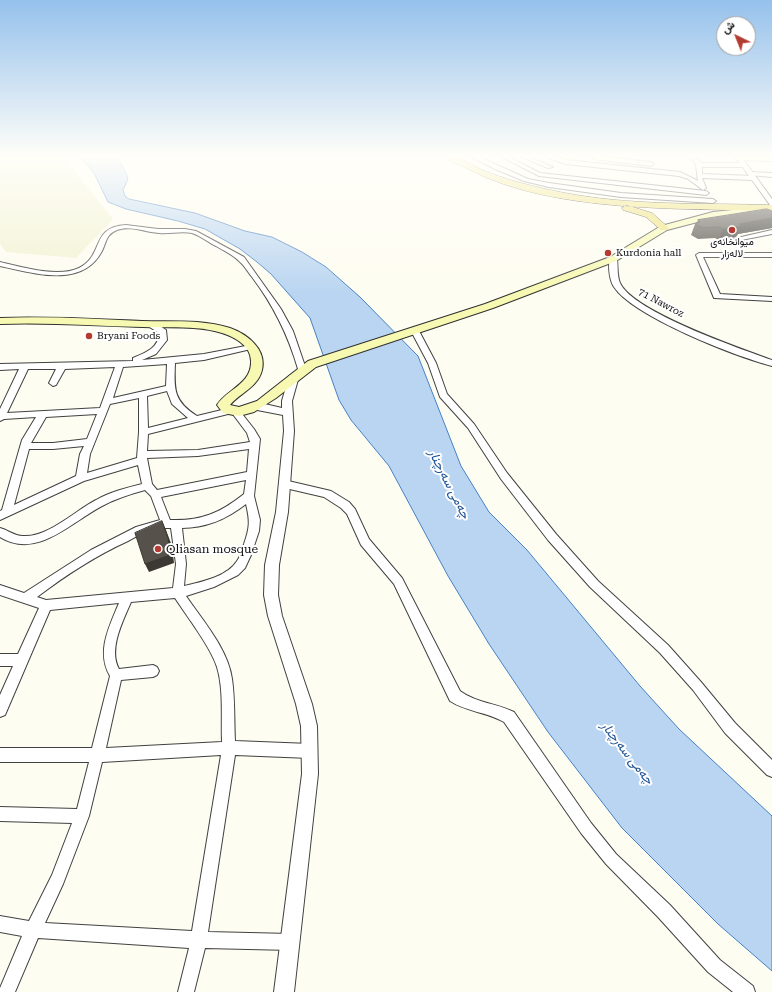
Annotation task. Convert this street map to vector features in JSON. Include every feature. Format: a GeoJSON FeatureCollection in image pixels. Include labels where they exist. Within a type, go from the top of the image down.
{"type":"FeatureCollection","features":[{"type":"Feature","properties":{"kind":"main road"},"geometry":{"type":"LineString","coordinates":[[599,201],[648,214],[664,228]]}},
{"type":"Feature","properties":{"kind":"main road"},"geometry":{"type":"LineString","coordinates":[[631,201],[749,208],[772,207]]}},
{"type":"Feature","properties":{"kind":"main road"},"geometry":{"type":"LineString","coordinates":[[688,201],[714,202],[749,208]]}},
{"type":"Feature","properties":{"kind":"main road"},"geometry":{"type":"LineString","coordinates":[[0,321],[31,320],[152,324],[213,328],[231,333],[251,347],[257,356],[256,371],[246,386],[224,404],[224,409],[233,412],[256,406],[270,398],[298,372],[315,362],[413,332],[489,306],[613,259],[664,228],[701,217],[749,208]]}},
{"type":"Feature","properties":{"kind":"street"},"geometry":{"type":"LineString","coordinates":[[705,201],[714,202]]}},
{"type":"Feature","properties":{"kind":"street"},"geometry":{"type":"LineString","coordinates":[[749,208],[772,214]]}},
{"type":"Feature","properties":{"kind":"street"},"geometry":{"type":"LineString","coordinates":[[0,264],[44,273],[73,272],[87,267],[93,262],[104,236],[115,228],[133,227],[157,231],[179,230],[198,234],[239,257],[245,262],[281,312],[295,343],[298,372],[288,396],[288,431],[282,512],[272,565],[272,600],[274,616],[304,704],[310,751],[307,811],[284,992]]}},
{"type":"Feature","properties":{"kind":"street"},"geometry":{"type":"LineString","coordinates":[[731,240],[772,232]]}},
{"type":"Feature","properties":{"kind":"street"},"geometry":{"type":"LineString","coordinates":[[772,255],[699,255],[716,296],[772,299]]}},
{"type":"Feature","properties":{"kind":"street","name":"71 Nawroz"},"geometry":{"type":"LineString","coordinates":[[613,259],[616,283],[625,295],[643,308],[686,329],[772,363]]}},
{"type":"Feature","properties":{"kind":"street"},"geometry":{"type":"LineString","coordinates":[[131,363],[148,355],[161,344],[164,337],[163,332],[152,324]]}},
{"type":"Feature","properties":{"kind":"street"},"geometry":{"type":"LineString","coordinates":[[413,332],[432,363],[443,395],[471,426],[504,476],[552,537],[594,584],[664,649],[697,686],[730,728],[772,770]]}},
{"type":"Feature","properties":{"kind":"street"},"geometry":{"type":"LineString","coordinates":[[0,367],[62,366],[171,360],[205,356],[251,347]]}},
{"type":"Feature","properties":{"kind":"street"},"geometry":{"type":"LineString","coordinates":[[171,360],[170,388],[176,404],[197,420]]}},
{"type":"Feature","properties":{"kind":"street"},"geometry":{"type":"LineString","coordinates":[[81,478],[85,454],[107,402],[120,363]]}},
{"type":"Feature","properties":{"kind":"street"},"geometry":{"type":"LineString","coordinates":[[0,417],[25,366]]}},
{"type":"Feature","properties":{"kind":"street"},"geometry":{"type":"LineString","coordinates":[[53,383],[62,366]]}},
{"type":"Feature","properties":{"kind":"street"},"geometry":{"type":"LineString","coordinates":[[107,402],[170,388]]}},
{"type":"Feature","properties":{"kind":"street"},"geometry":{"type":"LineString","coordinates":[[143,394],[144,432],[142,458],[148,486],[155,494],[171,523],[181,564],[178,593],[212,645],[222,664],[226,679],[229,748],[199,940],[186,992]]}},
{"type":"Feature","properties":{"kind":"street"},"geometry":{"type":"LineString","coordinates":[[256,406],[288,413]]}},
{"type":"Feature","properties":{"kind":"street"},"geometry":{"type":"LineString","coordinates":[[0,417],[103,411]]}},
{"type":"Feature","properties":{"kind":"street"},"geometry":{"type":"LineString","coordinates":[[0,590],[46,605],[178,593],[210,584],[234,572],[241,565],[252,542],[254,531],[255,520],[249,496],[254,434],[233,412],[144,432]]}},
{"type":"Feature","properties":{"kind":"street"},"geometry":{"type":"LineString","coordinates":[[3,514],[25,446],[43,414]]}},
{"type":"Feature","properties":{"kind":"street"},"geometry":{"type":"LineString","coordinates":[[25,446],[53,446],[90,442]]}},
{"type":"Feature","properties":{"kind":"street"},"geometry":{"type":"LineString","coordinates":[[3,514],[81,478],[142,458],[198,453],[254,445]]}},
{"type":"Feature","properties":{"kind":"street"},"geometry":{"type":"LineString","coordinates":[[155,494],[250,475]]}},
{"type":"Feature","properties":{"kind":"street"},"geometry":{"type":"LineString","coordinates":[[284,484],[327,494],[345,505],[351,512],[365,542],[398,581],[455,696],[469,705],[497,710],[509,717],[586,828],[611,859],[664,911],[714,966],[747,992]]}},
{"type":"Feature","properties":{"kind":"street"},"geometry":{"type":"LineString","coordinates":[[0,532],[11,539],[19,540],[40,537],[52,532],[106,499],[148,486]]}},
{"type":"Feature","properties":{"kind":"street"},"geometry":{"type":"LineString","coordinates":[[26,598],[75,563],[130,535],[152,526],[212,520],[222,516],[249,496]]}},
{"type":"Feature","properties":{"kind":"street"},"geometry":{"type":"LineString","coordinates":[[7,992],[33,930],[58,879],[82,816],[98,755],[116,675],[109,664],[111,641],[127,598]]}},
{"type":"Feature","properties":{"kind":"street"},"geometry":{"type":"LineString","coordinates":[[0,710],[46,605]]}},
{"type":"Feature","properties":{"kind":"street"},"geometry":{"type":"LineString","coordinates":[[0,660],[22,660]]}},
{"type":"Feature","properties":{"kind":"street"},"geometry":{"type":"LineString","coordinates":[[116,675],[153,671]]}},
{"type":"Feature","properties":{"kind":"street"},"geometry":{"type":"LineString","coordinates":[[0,755],[98,755],[229,748],[310,751]]}},
{"type":"Feature","properties":{"kind":"street"},"geometry":{"type":"LineString","coordinates":[[0,814],[82,816]]}},
{"type":"Feature","properties":{"kind":"street"},"geometry":{"type":"LineString","coordinates":[[0,924],[33,930],[199,940],[291,942]]}},
{"type":"Feature","properties":{"kind":"green space"},"geometry":{"type":"Polygon","coordinates":[[[0,201],[99,201],[113,219],[76,258],[6,252],[0,244],[0,201]]]}},
{"type":"Feature","properties":{"kind":"water","name":"چەمی سەرچنار"},"geometry":{"type":"Polygon","coordinates":[[[140,201],[195,213],[245,231],[272,237],[302,252],[326,267],[360,297],[418,356],[461,466],[489,512],[527,550],[640,686],[679,729],[772,816],[772,971],[718,924],[622,828],[548,732],[489,644],[448,576],[389,466],[351,420],[339,400],[310,318],[271,274],[240,249],[205,229],[126,209],[108,202],[140,201]]]}},
{"type":"Feature","properties":{"kind":"building"},"geometry":{"type":"Polygon","coordinates":[[[767,209],[772,211],[772,218],[739,224],[742,226],[723,229],[720,227],[703,228],[695,224],[700,222],[698,220],[767,209]]]}},
{"type":"Feature","properties":{"kind":"building","name":"Qliasan mosque"},"geometry":{"type":"Polygon","coordinates":[[[162,521],[168,538],[170,555],[145,564],[135,533],[162,521]]]}},
{"type":"Feature","properties":{"kind":"place","name":"میوانخانەی لالەزار"},"geometry":{"type":"Point","coordinates":[732,230]}},
{"type":"Feature","properties":{"kind":"place","name":"Kurdonia hall"},"geometry":{"type":"Point","coordinates":[608,253]}},
{"type":"Feature","properties":{"kind":"place","name":"Bryani Foods"},"geometry":{"type":"Point","coordinates":[89,336]}},
{"type":"Feature","properties":{"kind":"place","name":"Qliasan mosque"},"geometry":{"type":"Point","coordinates":[158,549]}}]}
